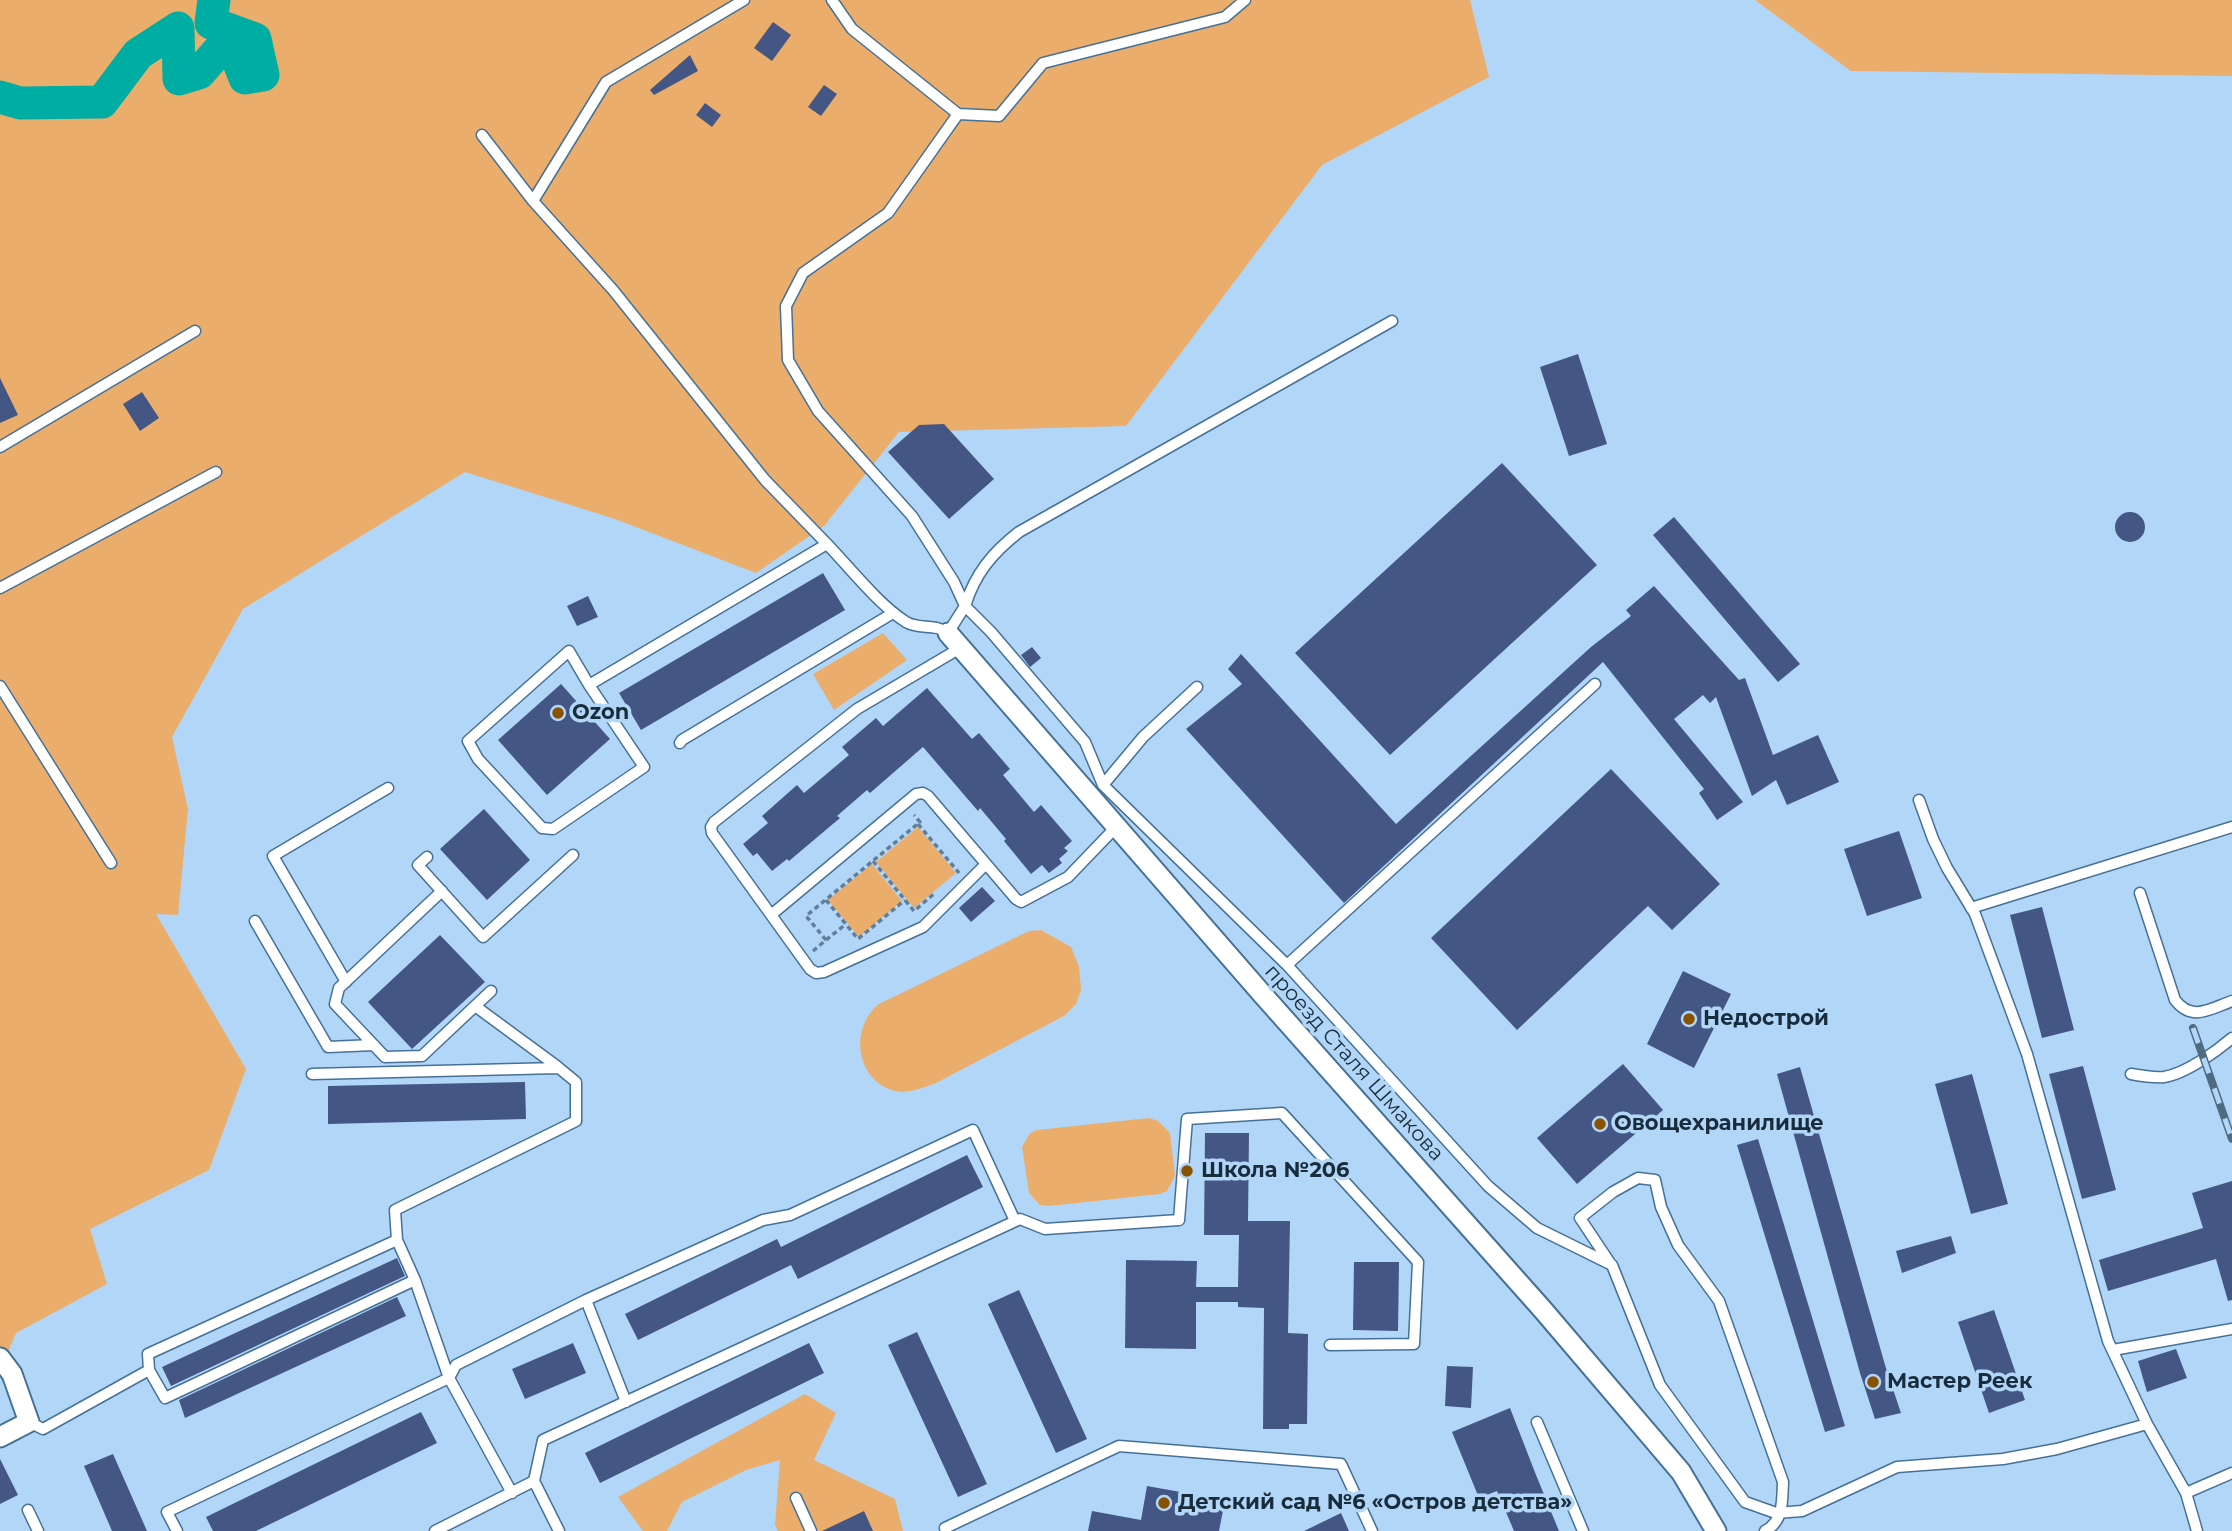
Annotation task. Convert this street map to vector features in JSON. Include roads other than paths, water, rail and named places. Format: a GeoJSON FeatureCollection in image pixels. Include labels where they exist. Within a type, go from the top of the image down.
{"type":"FeatureCollection","features":[{"type":"Feature","properties":{"kind":"street","name":"проезд Сталя Шмакова"},"geometry":{"type":"LineString","coordinates":[[948,633],[1543,1310],[1681,1472],[1716,1531]]}},
{"type":"Feature","properties":{"kind":"street"},"geometry":{"type":"LineString","coordinates":[[0,1358],[12,1374],[29,1422],[0,1437]]}},
{"type":"Feature","properties":{"kind":"lane"},"geometry":{"type":"LineString","coordinates":[[533,201],[606,82],[744,0]]}},
{"type":"Feature","properties":{"kind":"lane"},"geometry":{"type":"LineString","coordinates":[[832,0],[852,29],[958,114],[999,116],[1042,63],[1224,17],[1245,0]]}},
{"type":"Feature","properties":{"kind":"lane"},"geometry":{"type":"LineString","coordinates":[[958,114],[888,213],[803,273],[786,306],[788,360],[818,411],[912,516],[954,582],[965,607],[991,632],[1085,742],[1103,785],[1287,965],[1488,1186],[1537,1228],[1612,1265]]}},
{"type":"Feature","properties":{"kind":"lane"},"geometry":{"type":"LineString","coordinates":[[482,135],[533,201],[613,290],[765,480],[893,613],[911,625],[942,629],[948,633],[965,607],[971,585],[1001,546],[1018,532],[1392,321]]}},
{"type":"Feature","properties":{"kind":"lane"},"geometry":{"type":"LineString","coordinates":[[0,447],[195,331]]}},
{"type":"Feature","properties":{"kind":"lane"},"geometry":{"type":"LineString","coordinates":[[0,588],[216,472]]}},
{"type":"Feature","properties":{"kind":"lane"},"geometry":{"type":"LineString","coordinates":[[589,685],[827,544]]}},
{"type":"Feature","properties":{"kind":"lane"},"geometry":{"type":"LineString","coordinates":[[680,743],[893,613]]}},
{"type":"Feature","properties":{"kind":"lane"},"geometry":{"type":"LineString","coordinates":[[962,647],[857,709],[711,827],[712,833],[816,973],[824,972],[923,927],[986,864]]}},
{"type":"Feature","properties":{"kind":"lane"},"geometry":{"type":"LineString","coordinates":[[569,651],[589,685],[643,767],[553,829],[547,830],[542,828],[478,759],[468,741],[569,651]]}},
{"type":"Feature","properties":{"kind":"lane"},"geometry":{"type":"LineString","coordinates":[[1287,965],[1595,684]]}},
{"type":"Feature","properties":{"kind":"lane"},"geometry":{"type":"LineString","coordinates":[[0,686],[111,863]]}},
{"type":"Feature","properties":{"kind":"lane"},"geometry":{"type":"LineString","coordinates":[[1103,785],[1143,737],[1197,687]]}},
{"type":"Feature","properties":{"kind":"lane"},"geometry":{"type":"LineString","coordinates":[[346,982],[273,856],[388,789]]}},
{"type":"Feature","properties":{"kind":"lane"},"geometry":{"type":"LineString","coordinates":[[771,915],[916,794],[923,793],[928,796],[1021,902],[1068,877],[1117,826]]}},
{"type":"Feature","properties":{"kind":"lane"},"geometry":{"type":"LineString","coordinates":[[1919,800],[1933,839],[1971,908],[2027,1054],[2112,1350],[2147,1424],[2186,1493],[2197,1531]]}},
{"type":"Feature","properties":{"kind":"lane"},"geometry":{"type":"LineString","coordinates":[[1971,908],[2232,827]]}},
{"type":"Feature","properties":{"kind":"lane"},"geometry":{"type":"LineString","coordinates":[[427,857],[418,865],[484,937],[573,855]]}},
{"type":"Feature","properties":{"kind":"lane"},"geometry":{"type":"LineString","coordinates":[[442,891],[340,988],[335,1004],[385,1057],[422,1056],[491,991]]}},
{"type":"Feature","properties":{"kind":"lane"},"geometry":{"type":"LineString","coordinates":[[2140,893],[2175,1000],[2182,1009],[2193,1013],[2232,1001]]}},
{"type":"Feature","properties":{"kind":"lane"},"geometry":{"type":"LineString","coordinates":[[255,921],[328,1047],[373,1045]]}},
{"type":"Feature","properties":{"kind":"lane"},"geometry":{"type":"LineString","coordinates":[[475,1006],[576,1082],[576,1121],[395,1210],[397,1240],[415,1280],[449,1378],[512,1493]]}},
{"type":"Feature","properties":{"kind":"lane"},"geometry":{"type":"LineString","coordinates":[[2131,1073],[2167,1077],[2220,1048],[2232,1038]]}},
{"type":"Feature","properties":{"kind":"lane"},"geometry":{"type":"LineString","coordinates":[[312,1073],[559,1068]]}},
{"type":"Feature","properties":{"kind":"lane"},"geometry":{"type":"LineString","coordinates":[[559,1531],[534,1481],[543,1440],[1020,1219],[1045,1229],[1179,1220],[1187,1119],[1282,1114],[1418,1262],[1414,1344],[1330,1345]]}},
{"type":"Feature","properties":{"kind":"lane"},"geometry":{"type":"LineString","coordinates":[[177,1531],[167,1512],[449,1378],[456,1365],[586,1300],[763,1220],[790,1215],[974,1130],[1015,1221]]}},
{"type":"Feature","properties":{"kind":"lane"},"geometry":{"type":"LineString","coordinates":[[1765,1531],[1774,1526],[1781,1512],[1783,1482],[1719,1301],[1678,1245],[1661,1207],[1655,1180],[1638,1178],[1613,1192],[1580,1218],[1612,1265],[1660,1385],[1745,1502],[1781,1512],[1801,1511],[1897,1467],[2003,1459],[2057,1449],[2147,1424]]}},
{"type":"Feature","properties":{"kind":"lane"},"geometry":{"type":"LineString","coordinates":[[397,1240],[148,1354],[149,1370],[165,1398],[415,1280]]}},
{"type":"Feature","properties":{"kind":"lane"},"geometry":{"type":"LineString","coordinates":[[586,1300],[626,1402]]}},
{"type":"Feature","properties":{"kind":"lane"},"geometry":{"type":"LineString","coordinates":[[2112,1350],[2232,1329]]}},
{"type":"Feature","properties":{"kind":"lane"},"geometry":{"type":"LineString","coordinates":[[29,1422],[43,1429],[149,1370]]}},
{"type":"Feature","properties":{"kind":"lane"},"geometry":{"type":"LineString","coordinates":[[1537,1422],[1583,1531]]}},
{"type":"Feature","properties":{"kind":"lane"},"geometry":{"type":"LineString","coordinates":[[946,1531],[945,1528],[1119,1446],[1341,1464],[1372,1531]]}},
{"type":"Feature","properties":{"kind":"lane"},"geometry":{"type":"LineString","coordinates":[[2186,1493],[2232,1473]]}},
{"type":"Feature","properties":{"kind":"lane"},"geometry":{"type":"LineString","coordinates":[[435,1531],[534,1481]]}},
{"type":"Feature","properties":{"kind":"lane"},"geometry":{"type":"LineString","coordinates":[[796,1498],[811,1531]]}},
{"type":"Feature","properties":{"kind":"lane"},"geometry":{"type":"LineString","coordinates":[[27,1510],[38,1531]]}},
{"type":"Feature","properties":{"kind":"waterway"},"geometry":{"type":"LineString","coordinates":[[0,97],[20,103],[102,102],[138,54],[178,28],[179,79],[199,73],[221,48],[236,55],[245,78],[263,75],[255,39],[211,23],[214,0]]}},
{"type":"Feature","properties":{"kind":"railway"},"geometry":{"type":"LineString","coordinates":[[2193,1028],[2232,1139]]}},
{"type":"Feature","properties":{"kind":"place","name":"Ozon"},"geometry":{"type":"Point","coordinates":[558,713]}},
{"type":"Feature","properties":{"kind":"place","name":"Недострой"},"geometry":{"type":"Point","coordinates":[1689,1019]}},
{"type":"Feature","properties":{"kind":"place","name":"Овощехранилище"},"geometry":{"type":"Point","coordinates":[1600,1124]}},
{"type":"Feature","properties":{"kind":"place","name":"Школа №206"},"geometry":{"type":"Point","coordinates":[1187,1171]}},
{"type":"Feature","properties":{"kind":"place","name":"Мастер Реек"},"geometry":{"type":"Point","coordinates":[1873,1382]}},
{"type":"Feature","properties":{"kind":"place","name":"Детский сад №6 «Остров детства»"},"geometry":{"type":"Point","coordinates":[1164,1503]}}]}
